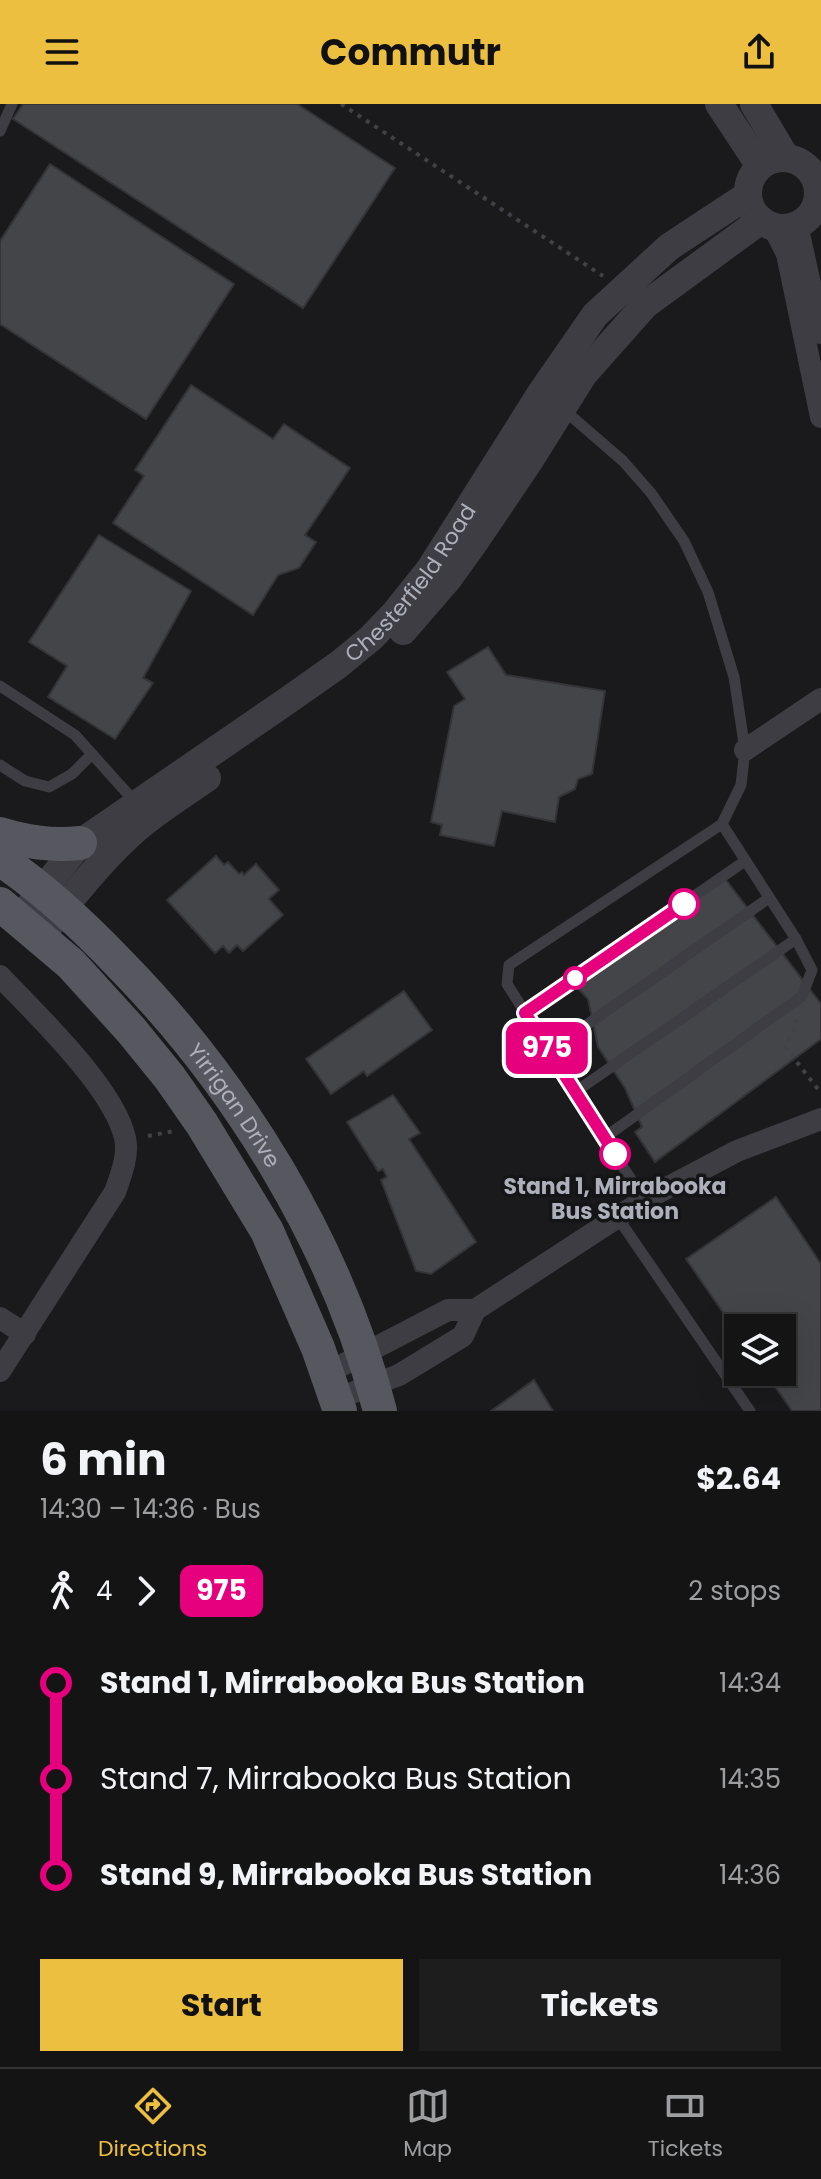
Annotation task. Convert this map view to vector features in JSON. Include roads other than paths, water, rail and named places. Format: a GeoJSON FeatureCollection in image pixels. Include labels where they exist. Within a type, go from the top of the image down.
{"type":"FeatureCollection","features":[{"type":"Feature","properties":{"kind":"main road"},"geometry":{"type":"LineString","coordinates":[[0,834],[45,844],[80,843]]}},
{"type":"Feature","properties":{"kind":"main road","name":"Yirrigan Drive"},"geometry":{"type":"LineString","coordinates":[[0,859],[53,899],[151,995],[195,1047],[245,1117],[303,1210],[372,1384]]}},
{"type":"Feature","properties":{"kind":"main road","name":"Yirrigan Drive"},"geometry":{"type":"LineString","coordinates":[[20,920],[71,964],[131,1030],[202,1124],[267,1231],[334,1394]]}},
{"type":"Feature","properties":{"kind":"street"},"geometry":{"type":"LineString","coordinates":[[719,104],[773,162]]}},
{"type":"Feature","properties":{"kind":"street"},"geometry":{"type":"LineString","coordinates":[[754,104],[773,162]]}},
{"type":"Feature","properties":{"kind":"street"},"geometry":{"type":"LineString","coordinates":[[777,224],[808,219],[815,209],[818,183],[800,162],[773,162],[753,174],[748,195],[752,209],[777,224],[821,333]]}},
{"type":"Feature","properties":{"kind":"street","name":"Chesterfield Road"},"geometry":{"type":"LineString","coordinates":[[53,899],[80,843],[141,811],[356,674],[387,649],[462,559],[528,463],[552,401],[595,315],[669,247],[748,195]]}},
{"type":"Feature","properties":{"kind":"street"},"geometry":{"type":"LineString","coordinates":[[777,224],[787,254],[821,417]]}},
{"type":"Feature","properties":{"kind":"street","name":"Chesterfield Road"},"geometry":{"type":"LineString","coordinates":[[552,401],[583,375],[645,305],[777,224]]}},
{"type":"Feature","properties":{"kind":"street"},"geometry":{"type":"LineString","coordinates":[[745,750],[821,699]]}},
{"type":"Feature","properties":{"kind":"street","name":"Chesterfield Road"},"geometry":{"type":"LineString","coordinates":[[20,920],[53,899],[121,843],[141,811]]}},
{"type":"Feature","properties":{"kind":"street"},"geometry":{"type":"LineString","coordinates":[[0,976],[101,1089],[113,1108],[126,1140],[125,1160],[115,1192],[0,1371]]}},
{"type":"Feature","properties":{"kind":"street"},"geometry":{"type":"LineString","coordinates":[[334,1394],[405,1372],[463,1336],[475,1310],[644,1200],[737,1151],[821,1119]]}},
{"type":"Feature","properties":{"kind":"street"},"geometry":{"type":"LineString","coordinates":[[334,1394],[372,1384],[448,1310],[475,1310]]}},
{"type":"Feature","properties":{"kind":"street"},"geometry":{"type":"LineString","coordinates":[[0,1318],[25,1334]]}},
{"type":"Feature","properties":{"kind":"lane"},"geometry":{"type":"LineString","coordinates":[[0,131],[12,104]]}},
{"type":"Feature","properties":{"kind":"lane"},"geometry":{"type":"LineString","coordinates":[[552,401],[623,461],[651,493],[684,541],[708,592],[734,677],[745,750],[741,785],[722,824],[509,965],[507,984],[644,1200]]}},
{"type":"Feature","properties":{"kind":"lane"},"geometry":{"type":"LineString","coordinates":[[0,686],[75,735],[141,811]]}},
{"type":"Feature","properties":{"kind":"lane"},"geometry":{"type":"LineString","coordinates":[[0,765],[25,781],[49,787],[72,774],[92,754]]}},
{"type":"Feature","properties":{"kind":"lane"},"geometry":{"type":"LineString","coordinates":[[604,1138],[802,996],[812,970],[796,939],[722,824]]}},
{"type":"Feature","properties":{"kind":"lane"},"geometry":{"type":"LineString","coordinates":[[525,1013],[745,861]]}},
{"type":"Feature","properties":{"kind":"lane"},"geometry":{"type":"LineString","coordinates":[[549,1051],[769,898]]}},
{"type":"Feature","properties":{"kind":"lane"},"geometry":{"type":"LineString","coordinates":[[575,1092],[796,939]]}},
{"type":"Feature","properties":{"kind":"lane"},"geometry":{"type":"LineString","coordinates":[[618,1218],[750,1411]]}},
{"type":"Feature","properties":{"kind":"place","name":"Stand 1, Mirrabooka Bus Station"},"geometry":{"type":"Point","coordinates":[615,1154]}}]}
